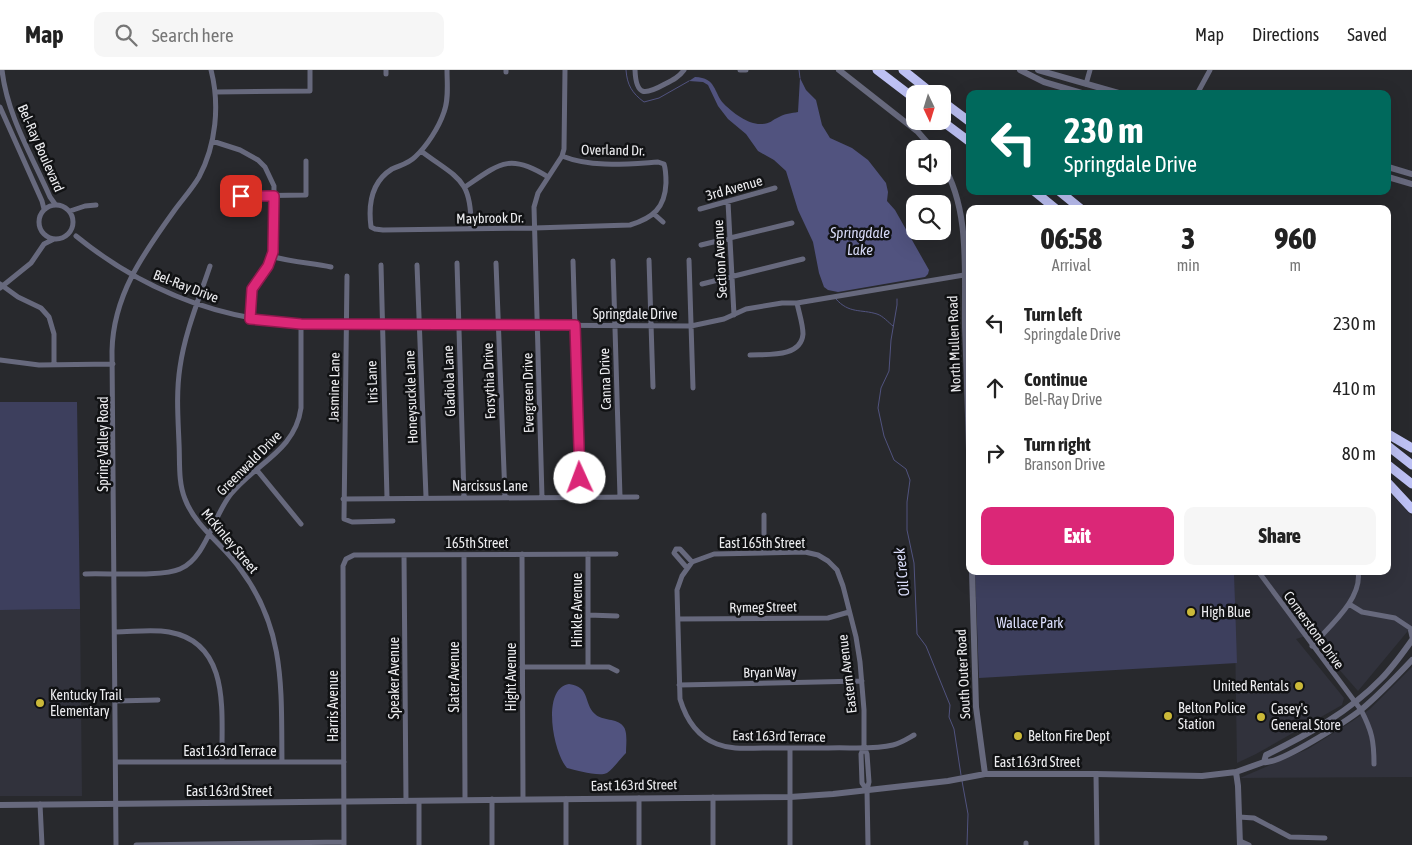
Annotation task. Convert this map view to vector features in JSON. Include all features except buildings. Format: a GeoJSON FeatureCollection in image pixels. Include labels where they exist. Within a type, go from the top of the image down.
{"type":"FeatureCollection","features":[{"type":"Feature","properties":{"kind":"highway"},"geometry":{"type":"LineString","coordinates":[[877,70],[906,92]]}},
{"type":"Feature","properties":{"kind":"highway"},"geometry":{"type":"LineString","coordinates":[[902,70],[921,85]]}},
{"type":"Feature","properties":{"kind":"highway"},"geometry":{"type":"LineString","coordinates":[[951,108],[966,119]]}},
{"type":"Feature","properties":{"kind":"highway"},"geometry":{"type":"LineString","coordinates":[[951,128],[966,139]]}},
{"type":"Feature","properties":{"kind":"highway"},"geometry":{"type":"LineString","coordinates":[[1039,195],[1051,205]]}},
{"type":"Feature","properties":{"kind":"highway"},"geometry":{"type":"LineString","coordinates":[[1064,195],[1076,205]]}},
{"type":"Feature","properties":{"kind":"highway"},"geometry":{"type":"LineString","coordinates":[[1391,436],[1412,448]]}},
{"type":"Feature","properties":{"kind":"highway"},"geometry":{"type":"LineString","coordinates":[[1391,448],[1412,465]]}},
{"type":"Feature","properties":{"kind":"highway"},"geometry":{"type":"LineString","coordinates":[[1391,467],[1412,484]]}},
{"type":"Feature","properties":{"kind":"highway"},"geometry":{"type":"LineString","coordinates":[[1391,486],[1412,508]]}},
{"type":"Feature","properties":{"kind":"street","name":"Bel-Ray Boulevard"},"geometry":{"type":"LineString","coordinates":[[2,70],[7,97],[50,197],[55,204],[70,211]]}},
{"type":"Feature","properties":{"kind":"street","name":"Spring Valley Road"},"geometry":{"type":"LineString","coordinates":[[116,845],[112,339],[121,298],[132,276],[159,232],[198,178],[212,141],[217,115],[216,92],[211,70]]}},
{"type":"Feature","properties":{"kind":"street"},"geometry":{"type":"LineString","coordinates":[[216,92],[310,91],[310,70]]}},
{"type":"Feature","properties":{"kind":"street"},"geometry":{"type":"LineString","coordinates":[[447,70],[447,96],[444,112],[422,151],[448,170],[465,187],[471,204],[471,229]]}},
{"type":"Feature","properties":{"kind":"street"},"geometry":{"type":"LineString","coordinates":[[562,156],[566,126],[566,70]]}},
{"type":"Feature","properties":{"kind":"street"},"geometry":{"type":"LineString","coordinates":[[635,70],[640,89],[644,92],[650,92],[680,76],[684,70]]}},
{"type":"Feature","properties":{"kind":"street"},"geometry":{"type":"LineString","coordinates":[[740,70],[746,70]]}},
{"type":"Feature","properties":{"kind":"street"},"geometry":{"type":"LineString","coordinates":[[839,70],[918,132],[925,140]]}},
{"type":"Feature","properties":{"kind":"street"},"geometry":{"type":"LineString","coordinates":[[1020,70],[1044,82],[1071,90]]}},
{"type":"Feature","properties":{"kind":"street"},"geometry":{"type":"LineString","coordinates":[[1038,70],[1108,90]]}},
{"type":"Feature","properties":{"kind":"street"},"geometry":{"type":"LineString","coordinates":[[1086,84],[1090,70]]}},
{"type":"Feature","properties":{"kind":"street"},"geometry":{"type":"LineString","coordinates":[[1199,90],[1210,70]]}},
{"type":"Feature","properties":{"kind":"street","name":"Bel-Ray Boulevard"},"geometry":{"type":"LineString","coordinates":[[0,99],[7,97]]}},
{"type":"Feature","properties":{"kind":"street","name":"Bel-Ray Boulevard"},"geometry":{"type":"LineString","coordinates":[[0,107],[44,209]]}},
{"type":"Feature","properties":{"kind":"street"},"geometry":{"type":"LineString","coordinates":[[212,141],[240,150],[258,160],[270,175],[274,186],[274,242],[272,256],[268,266],[252,289],[250,319]]}},
{"type":"Feature","properties":{"kind":"street","name":"Maybrook Dr."},"geometry":{"type":"LineString","coordinates":[[422,151],[414,159],[393,168],[381,177],[371,199],[371,227],[383,230],[630,225],[646,220],[654,214]]}},
{"type":"Feature","properties":{"kind":"street","name":"Overland Dr."},"geometry":{"type":"LineString","coordinates":[[562,156],[576,162],[588,163],[658,162],[664,164],[665,192],[659,208],[654,214]]}},
{"type":"Feature","properties":{"kind":"street","name":"Evergreen Drive"},"geometry":{"type":"LineString","coordinates":[[542,497],[534,228],[536,199],[562,156]]}},
{"type":"Feature","properties":{"kind":"street"},"geometry":{"type":"LineString","coordinates":[[241,196],[306,195],[306,161]]}},
{"type":"Feature","properties":{"kind":"street"},"geometry":{"type":"LineString","coordinates":[[465,187],[497,167],[507,164],[526,164],[548,177]]}},
{"type":"Feature","properties":{"kind":"street"},"geometry":{"type":"LineString","coordinates":[[1391,168],[1412,174]]}},
{"type":"Feature","properties":{"kind":"street"},"geometry":{"type":"LineString","coordinates":[[1391,178],[1412,184]]}},
{"type":"Feature","properties":{"kind":"street","name":"North Mullen Road"},"geometry":{"type":"LineString","coordinates":[[951,182],[960,209],[964,244],[966,344]]}},
{"type":"Feature","properties":{"kind":"street","name":"3rd Avenue"},"geometry":{"type":"LineString","coordinates":[[700,209],[775,188]]}},
{"type":"Feature","properties":{"kind":"street","name":"Section Avenue"},"geometry":{"type":"LineString","coordinates":[[728,202],[734,316]]}},
{"type":"Feature","properties":{"kind":"street","name":"Bel-Ray Boulevard"},"geometry":{"type":"LineString","coordinates":[[44,244],[39,218],[44,209],[58,205]]}},
{"type":"Feature","properties":{"kind":"street"},"geometry":{"type":"LineString","coordinates":[[54,365],[54,334],[49,317],[41,308],[1,286],[31,263],[44,244],[66,236],[76,236],[70,211],[96,205]]}},
{"type":"Feature","properties":{"kind":"street"},"geometry":{"type":"LineString","coordinates":[[654,214],[663,222]]}},
{"type":"Feature","properties":{"kind":"street"},"geometry":{"type":"LineString","coordinates":[[701,245],[792,223]]}},
{"type":"Feature","properties":{"kind":"street"},"geometry":{"type":"LineString","coordinates":[[66,236],[73,226]]}},
{"type":"Feature","properties":{"kind":"street"},"geometry":{"type":"LineString","coordinates":[[42,231],[47,236],[55,239]]}},
{"type":"Feature","properties":{"kind":"street","name":"Bel-Ray Drive"},"geometry":{"type":"LineString","coordinates":[[76,236],[102,257],[132,276],[197,304],[250,319],[301,324]]}},
{"type":"Feature","properties":{"kind":"street"},"geometry":{"type":"LineString","coordinates":[[272,256],[288,261],[316,264],[331,268]]}},
{"type":"Feature","properties":{"kind":"street"},"geometry":{"type":"LineString","coordinates":[[702,284],[803,259]]}},
{"type":"Feature","properties":{"kind":"street"},"geometry":{"type":"LineString","coordinates":[[649,260],[653,387]]}},
{"type":"Feature","properties":{"kind":"street"},"geometry":{"type":"LineString","coordinates":[[689,260],[693,388]]}},
{"type":"Feature","properties":{"kind":"street"},"geometry":{"type":"LineString","coordinates":[[573,261],[580,497]]}},
{"type":"Feature","properties":{"kind":"street","name":"Canna Drive"},"geometry":{"type":"LineString","coordinates":[[613,261],[620,497]]}},
{"type":"Feature","properties":{"kind":"street","name":"Gladiola Lane"},"geometry":{"type":"LineString","coordinates":[[457,263],[464,497]]}},
{"type":"Feature","properties":{"kind":"street","name":"Forsythia Drive"},"geometry":{"type":"LineString","coordinates":[[496,263],[505,497]]}},
{"type":"Feature","properties":{"kind":"street","name":"Iris Lane"},"geometry":{"type":"LineString","coordinates":[[381,265],[387,498]]}},
{"type":"Feature","properties":{"kind":"street","name":"Honeysuckle Lane"},"geometry":{"type":"LineString","coordinates":[[417,265],[426,497]]}},
{"type":"Feature","properties":{"kind":"street","name":"McKinley Street"},"geometry":{"type":"LineString","coordinates":[[210,266],[186,337],[179,381],[180,484],[190,510],[202,527],[227,552],[246,576],[259,599],[270,626],[280,668],[282,762]]}},
{"type":"Feature","properties":{"kind":"street","name":"Springdale Drive"},"geometry":{"type":"LineString","coordinates":[[301,324],[691,326],[734,316],[746,309],[843,296],[964,274]]}},
{"type":"Feature","properties":{"kind":"street","name":"Jasmine Lane"},"geometry":{"type":"LineString","coordinates":[[347,276],[344,519],[352,522],[393,521]]}},
{"type":"Feature","properties":{"kind":"street"},"geometry":{"type":"LineString","coordinates":[[750,355],[789,352],[797,347],[803,335],[797,303]]}},
{"type":"Feature","properties":{"kind":"street","name":"Greenwald Drive"},"geometry":{"type":"LineString","coordinates":[[85,574],[169,572],[181,569],[196,558],[224,503],[241,483],[284,446],[297,426],[301,408],[301,324]]}},
{"type":"Feature","properties":{"kind":"street"},"geometry":{"type":"LineString","coordinates":[[0,360],[24,364],[113,364]]}},
{"type":"Feature","properties":{"kind":"street"},"geometry":{"type":"LineString","coordinates":[[256,469],[302,524]]}},
{"type":"Feature","properties":{"kind":"street","name":"Narcissus Lane"},"geometry":{"type":"LineString","coordinates":[[343,499],[637,497]]}},
{"type":"Feature","properties":{"kind":"street"},"geometry":{"type":"LineString","coordinates":[[764,515],[764,552]]}},
{"type":"Feature","properties":{"kind":"street"},"geometry":{"type":"LineString","coordinates":[[676,549],[680,549],[692,562],[687,568],[674,553],[676,549]]}},
{"type":"Feature","properties":{"kind":"street","name":"East 165th Street"},"geometry":{"type":"LineString","coordinates":[[692,562],[714,554],[805,552],[818,555],[837,570]]}},
{"type":"Feature","properties":{"kind":"street","name":"Hight Avenue"},"geometry":{"type":"LineString","coordinates":[[522,554],[523,799]]}},
{"type":"Feature","properties":{"kind":"street","name":"Hinkle Avenue"},"geometry":{"type":"LineString","coordinates":[[588,554],[588,667]]}},
{"type":"Feature","properties":{"kind":"street","name":"165th Street"},"geometry":{"type":"LineString","coordinates":[[343,566],[346,559],[354,555],[616,554]]}},
{"type":"Feature","properties":{"kind":"street","name":"Speaker Avenue"},"geometry":{"type":"LineString","coordinates":[[404,555],[406,801]]}},
{"type":"Feature","properties":{"kind":"street","name":"Slater Avenue"},"geometry":{"type":"LineString","coordinates":[[464,555],[466,799]]}},
{"type":"Feature","properties":{"kind":"street","name":"Harris Avenue"},"geometry":{"type":"LineString","coordinates":[[343,566],[344,844]]}},
{"type":"Feature","properties":{"kind":"street","name":"East 163rd Terrace"},"geometry":{"type":"LineString","coordinates":[[687,568],[677,590],[680,699],[684,714],[692,726],[703,736],[717,744],[734,748],[790,748],[894,745],[914,735]]}},
{"type":"Feature","properties":{"kind":"street","name":"Eastern Avenue"},"geometry":{"type":"LineString","coordinates":[[837,570],[856,637],[862,681],[864,747],[861,754],[862,783],[867,790],[868,845]]}},
{"type":"Feature","properties":{"kind":"street","name":"South Outer Road"},"geometry":{"type":"LineString","coordinates":[[972,575],[976,707],[985,774]]}},
{"type":"Feature","properties":{"kind":"street","name":"Cornerstone Drive"},"geometry":{"type":"LineString","coordinates":[[1261,575],[1361,710],[1370,728],[1374,742],[1374,764]]}},
{"type":"Feature","properties":{"kind":"street"},"geometry":{"type":"LineString","coordinates":[[1312,646],[1349,604],[1358,584],[1358,575]]}},
{"type":"Feature","properties":{"kind":"street"},"geometry":{"type":"LineString","coordinates":[[1349,604],[1362,612],[1395,618],[1411,628],[1412,639]]}},
{"type":"Feature","properties":{"kind":"street","name":"Rymeg Street"},"geometry":{"type":"LineString","coordinates":[[678,619],[828,618],[849,612]]}},
{"type":"Feature","properties":{"kind":"street"},"geometry":{"type":"LineString","coordinates":[[588,615],[617,616]]}},
{"type":"Feature","properties":{"kind":"street"},"geometry":{"type":"LineString","coordinates":[[115,632],[166,632],[176,634],[191,640],[209,656],[217,672],[221,688],[222,762]]}},
{"type":"Feature","properties":{"kind":"street","name":"East 163rd Street"},"geometry":{"type":"LineString","coordinates":[[1264,762],[1266,755],[1338,715],[1380,681],[1412,639]]}},
{"type":"Feature","properties":{"kind":"street","name":"East 163rd Street"},"geometry":{"type":"LineString","coordinates":[[0,805],[344,803],[466,799],[790,796],[833,794],[948,781],[985,774],[1202,776],[1236,772],[1264,762],[1268,763],[1284,757],[1313,741],[1361,710],[1412,660]]}},
{"type":"Feature","properties":{"kind":"street"},"geometry":{"type":"LineString","coordinates":[[522,667],[609,667],[617,671]]}},
{"type":"Feature","properties":{"kind":"street","name":"Bryan Way"},"geometry":{"type":"LineString","coordinates":[[679,685],[862,681]]}},
{"type":"Feature","properties":{"kind":"street"},"geometry":{"type":"LineString","coordinates":[[115,701],[158,700]]}},
{"type":"Feature","properties":{"kind":"street"},"geometry":{"type":"LineString","coordinates":[[790,748],[790,845]]}},
{"type":"Feature","properties":{"kind":"street","name":"East 163rd Terrace"},"geometry":{"type":"LineString","coordinates":[[116,762],[344,762]]}},
{"type":"Feature","properties":{"kind":"street"},"geometry":{"type":"LineString","coordinates":[[1236,772],[1240,843],[1249,845]]}},
{"type":"Feature","properties":{"kind":"street"},"geometry":{"type":"LineString","coordinates":[[1096,774],[1097,845]]}},
{"type":"Feature","properties":{"kind":"street"},"geometry":{"type":"LineString","coordinates":[[713,797],[713,845]]}},
{"type":"Feature","properties":{"kind":"street"},"geometry":{"type":"LineString","coordinates":[[566,798],[566,845]]}},
{"type":"Feature","properties":{"kind":"street"},"geometry":{"type":"LineString","coordinates":[[639,798],[639,845]]}},
{"type":"Feature","properties":{"kind":"street"},"geometry":{"type":"LineString","coordinates":[[492,799],[492,845]]}},
{"type":"Feature","properties":{"kind":"street"},"geometry":{"type":"LineString","coordinates":[[418,845],[419,801]]}},
{"type":"Feature","properties":{"kind":"street"},"geometry":{"type":"LineString","coordinates":[[40,804],[42,845]]}},
{"type":"Feature","properties":{"kind":"street"},"geometry":{"type":"LineString","coordinates":[[1239,817],[1254,818],[1290,837],[1325,838]]}},
{"type":"Feature","properties":{"kind":"street"},"geometry":{"type":"LineString","coordinates":[[136,845],[344,844]]}},
{"type":"Feature","properties":{"kind":"shaded area"},"geometry":{"type":"Polygon","coordinates":[[[1391,494],[1412,516],[1412,626],[1358,691],[1309,635],[1296,639],[1344,698],[1342,705],[1237,763],[1234,575],[1391,575],[1391,494]]]}},
{"type":"Feature","properties":{"kind":"shaded area","name":"Kentucky Trail Elementary"},"geometry":{"type":"Polygon","coordinates":[[[80,609],[82,796],[0,796],[0,610],[80,609]]]}},
{"type":"Feature","properties":{"kind":"shaded area"},"geometry":{"type":"Polygon","coordinates":[[[1412,667],[1412,777],[1240,778],[1308,749],[1351,722],[1370,709],[1412,667]]]}},
{"type":"Feature","properties":{"kind":"green space"},"geometry":{"type":"Polygon","coordinates":[[[0,402],[77,402],[80,609],[0,610],[0,402]]]}},
{"type":"Feature","properties":{"kind":"green space","name":"Wallace Park"},"geometry":{"type":"Polygon","coordinates":[[[975,575],[1234,575],[1237,663],[979,678],[975,575]]]}},
{"type":"Feature","properties":{"kind":"water","name":"Springdale Lake"},"geometry":{"type":"Polygon","coordinates":[[[695,77],[707,80],[714,86],[724,104],[737,115],[752,123],[762,124],[769,123],[783,115],[798,112],[800,78],[806,90],[816,100],[822,125],[830,138],[852,148],[868,160],[886,183],[887,201],[895,210],[906,229],[906,240],[912,240],[929,270],[928,274],[925,277],[838,292],[824,287],[819,273],[813,242],[798,210],[786,171],[774,160],[758,151],[746,134],[728,119],[718,106],[708,85],[703,82],[689,81],[695,77]]]}},
{"type":"Feature","properties":{"kind":"water"},"geometry":{"type":"Polygon","coordinates":[[[569,684],[581,688],[591,710],[595,714],[601,718],[620,723],[625,728],[626,753],[607,773],[593,774],[567,768],[557,749],[552,722],[552,708],[560,688],[569,684]]]}},
{"type":"Feature","properties":{"kind":"waterway"},"geometry":{"type":"LineString","coordinates":[[626,70],[631,88],[644,102],[659,98],[689,81]]}},
{"type":"Feature","properties":{"kind":"waterway"},"geometry":{"type":"LineString","coordinates":[[799,70],[800,78]]}},
{"type":"Feature","properties":{"kind":"waterway"},"geometry":{"type":"LineString","coordinates":[[836,299],[850,309],[879,315],[893,326]]}},
{"type":"Feature","properties":{"kind":"waterway","name":"Oil Creek"},"geometry":{"type":"LineString","coordinates":[[897,299],[889,371],[881,388],[878,408],[884,436],[894,460],[906,469],[910,480],[907,502],[907,530],[914,563],[917,634],[926,646],[950,705],[949,717],[954,729],[961,775]]}},
{"type":"Feature","properties":{"kind":"waterway","name":"Oil Creek"},"geometry":{"type":"LineString","coordinates":[[962,781],[968,814],[967,845]]}},
{"type":"Feature","properties":{"kind":"place","name":"High Blue"},"geometry":{"type":"Point","coordinates":[1191,612]}},
{"type":"Feature","properties":{"kind":"place","name":"United Rentals"},"geometry":{"type":"Point","coordinates":[1299,686]}},
{"type":"Feature","properties":{"kind":"place","name":"Kentucky Trail Elementary"},"geometry":{"type":"Point","coordinates":[40,703]}},
{"type":"Feature","properties":{"kind":"place","name":"Belton Police Station"},"geometry":{"type":"Point","coordinates":[1168,716]}},
{"type":"Feature","properties":{"kind":"place","name":"Casey's General Store"},"geometry":{"type":"Point","coordinates":[1261,717]}},
{"type":"Feature","properties":{"kind":"place","name":"Belton Fire Dept"},"geometry":{"type":"Point","coordinates":[1018,736]}},
{"type":"Feature","properties":{"kind":"route"},"geometry":{"type":"LineString","coordinates":[[241,196],[274,196],[273,252],[268,266],[252,289],[250,319],[280,323],[346,325],[575,325],[580,478]]}}]}
